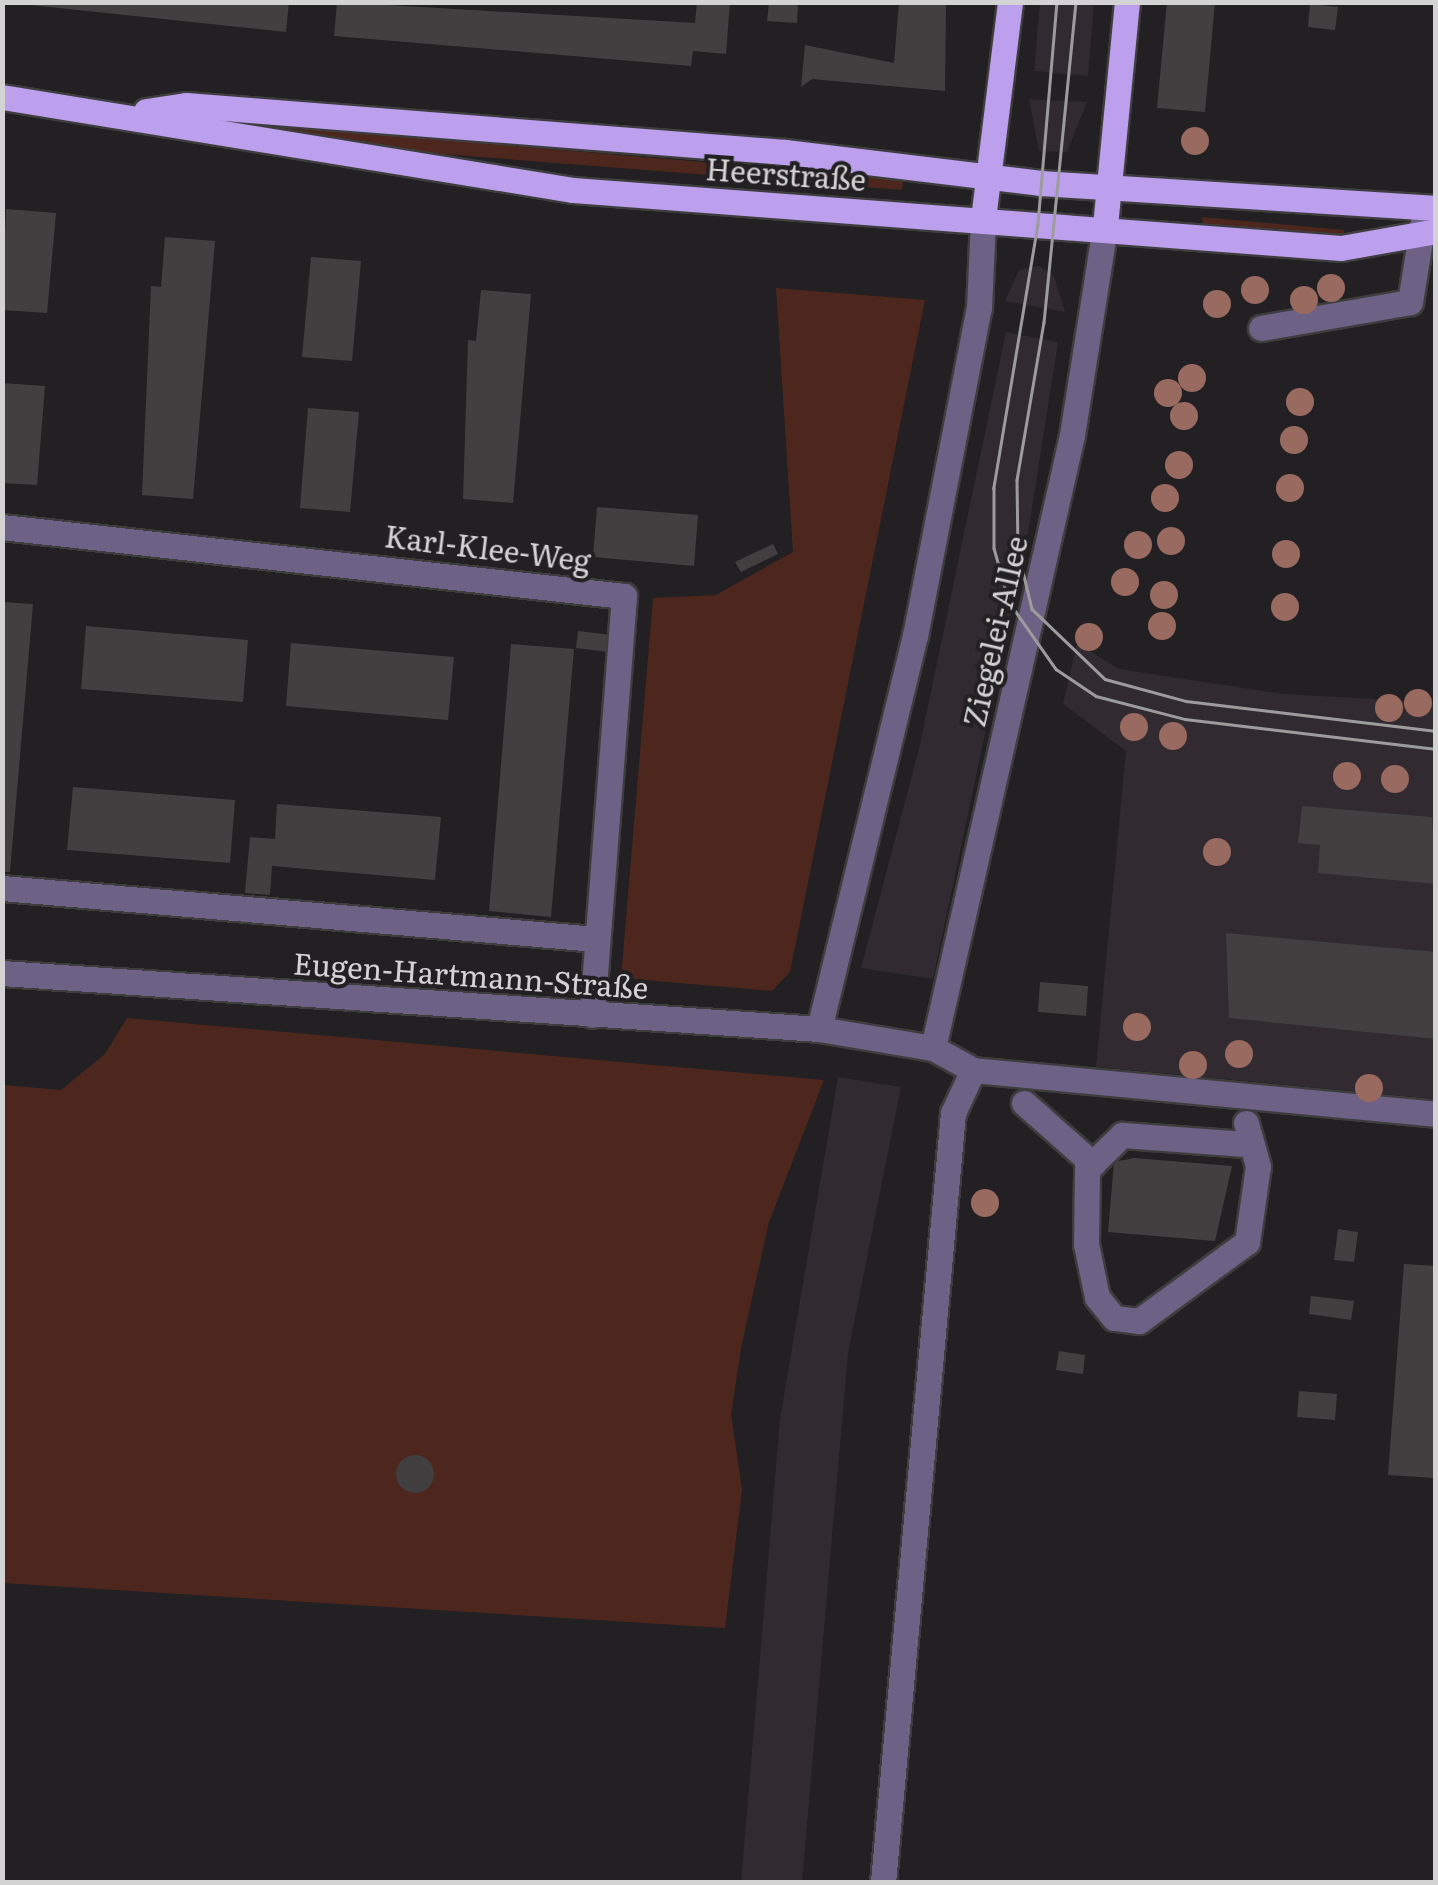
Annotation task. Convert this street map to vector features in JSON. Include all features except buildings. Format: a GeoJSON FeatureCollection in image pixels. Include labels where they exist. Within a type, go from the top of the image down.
{"type":"FeatureCollection","features":[{"type":"Feature","properties":{"kind":"main road"},"geometry":{"type":"LineString","coordinates":[[983,219],[1010,2]]}},
{"type":"Feature","properties":{"kind":"main road"},"geometry":{"type":"LineString","coordinates":[[1105,226],[1126,2]]}},
{"type":"Feature","properties":{"kind":"main road","name":"Heerstraße"},"geometry":{"type":"LineString","coordinates":[[2,96],[136,113],[460,176],[1341,248],[1430,220]]}},
{"type":"Feature","properties":{"kind":"main road","name":"Heerstraße"},"geometry":{"type":"LineString","coordinates":[[136,113],[186,105],[785,152],[988,178],[1106,186],[1430,220]]}},
{"type":"Feature","properties":{"kind":"street"},"geometry":{"type":"LineString","coordinates":[[820,1030],[915,636],[979,308],[983,219]]}},
{"type":"Feature","properties":{"kind":"street"},"geometry":{"type":"LineString","coordinates":[[1262,328],[1410,302],[1430,220]]}},
{"type":"Feature","properties":{"kind":"street","name":"Ziegelei-Allee"},"geometry":{"type":"LineString","coordinates":[[933,1048],[1072,435],[1105,226]]}},
{"type":"Feature","properties":{"kind":"street","name":"Karl-Klee-Weg"},"geometry":{"type":"LineString","coordinates":[[2,528],[624,596],[592,1015]]}},
{"type":"Feature","properties":{"kind":"street"},"geometry":{"type":"LineString","coordinates":[[2,888],[596,939]]}},
{"type":"Feature","properties":{"kind":"street","name":"Eugen-Hartmann-Straße"},"geometry":{"type":"LineString","coordinates":[[2,973],[820,1030],[933,1048],[973,1070]]}},
{"type":"Feature","properties":{"kind":"street"},"geometry":{"type":"LineString","coordinates":[[884,1882],[953,1113],[973,1070],[1436,1114]]}},
{"type":"Feature","properties":{"kind":"street"},"geometry":{"type":"LineString","coordinates":[[1024,1102],[1093,1164]]}},
{"type":"Feature","properties":{"kind":"street"},"geometry":{"type":"LineString","coordinates":[[1246,1134],[1258,1166],[1247,1242],[1139,1322],[1114,1318],[1097,1297],[1086,1244],[1093,1164],[1122,1136],[1246,1134]]}},
{"type":"Feature","properties":{"kind":"shaded area"},"geometry":{"type":"Polygon","coordinates":[[[1040,3],[1094,3],[1088,76],[1034,71],[1040,3]]]}},
{"type":"Feature","properties":{"kind":"shaded area"},"geometry":{"type":"Polygon","coordinates":[[[1029,99],[1087,102],[1067,152],[1039,151],[1029,99]]]}},
{"type":"Feature","properties":{"kind":"shaded area"},"geometry":{"type":"Polygon","coordinates":[[[279,126],[903,179],[902,190],[378,149],[279,133],[279,126]]]}},
{"type":"Feature","properties":{"kind":"shaded area"},"geometry":{"type":"Polygon","coordinates":[[[1202,217],[1344,230],[1343,237],[1203,227],[1202,217]]]}},
{"type":"Feature","properties":{"kind":"shaded area"},"geometry":{"type":"Polygon","coordinates":[[[1039,266],[1054,276],[1065,312],[1005,301],[1019,270],[1039,266]]]}},
{"type":"Feature","properties":{"kind":"shaded area"},"geometry":{"type":"Polygon","coordinates":[[[776,288],[925,300],[790,972],[772,991],[621,978],[653,598],[716,595],[793,552],[776,288]]]}},
{"type":"Feature","properties":{"kind":"shaded area"},"geometry":{"type":"Polygon","coordinates":[[[1006,332],[1058,342],[1029,527],[933,979],[861,968],[919,749],[1006,332]]]}},
{"type":"Feature","properties":{"kind":"shaded area"},"geometry":{"type":"Polygon","coordinates":[[[1077,643],[1119,669],[1283,694],[1435,702],[1435,1099],[1096,1067],[1126,751],[1063,704],[1077,643]]]}},
{"type":"Feature","properties":{"kind":"shaded area"},"geometry":{"type":"Polygon","coordinates":[[[127,1018],[824,1080],[769,1222],[741,1348],[731,1414],[742,1490],[725,1628],[3,1583],[3,1085],[61,1090],[105,1054],[127,1018]]]}},
{"type":"Feature","properties":{"kind":"shaded area"},"geometry":{"type":"Polygon","coordinates":[[[838,1077],[901,1087],[848,1353],[802,1882],[741,1882],[780,1419],[838,1077]]]}},
{"type":"Feature","properties":{"kind":"tram line"},"geometry":{"type":"LineString","coordinates":[[1057,2],[1038,224],[994,488],[994,548],[1009,602],[1056,669],[1096,696],[1185,719],[1436,749]]}},
{"type":"Feature","properties":{"kind":"tram line"},"geometry":{"type":"LineString","coordinates":[[1076,2],[1044,322],[1017,480],[1018,551],[1032,609],[1105,679],[1186,701],[1436,731]]}}]}
